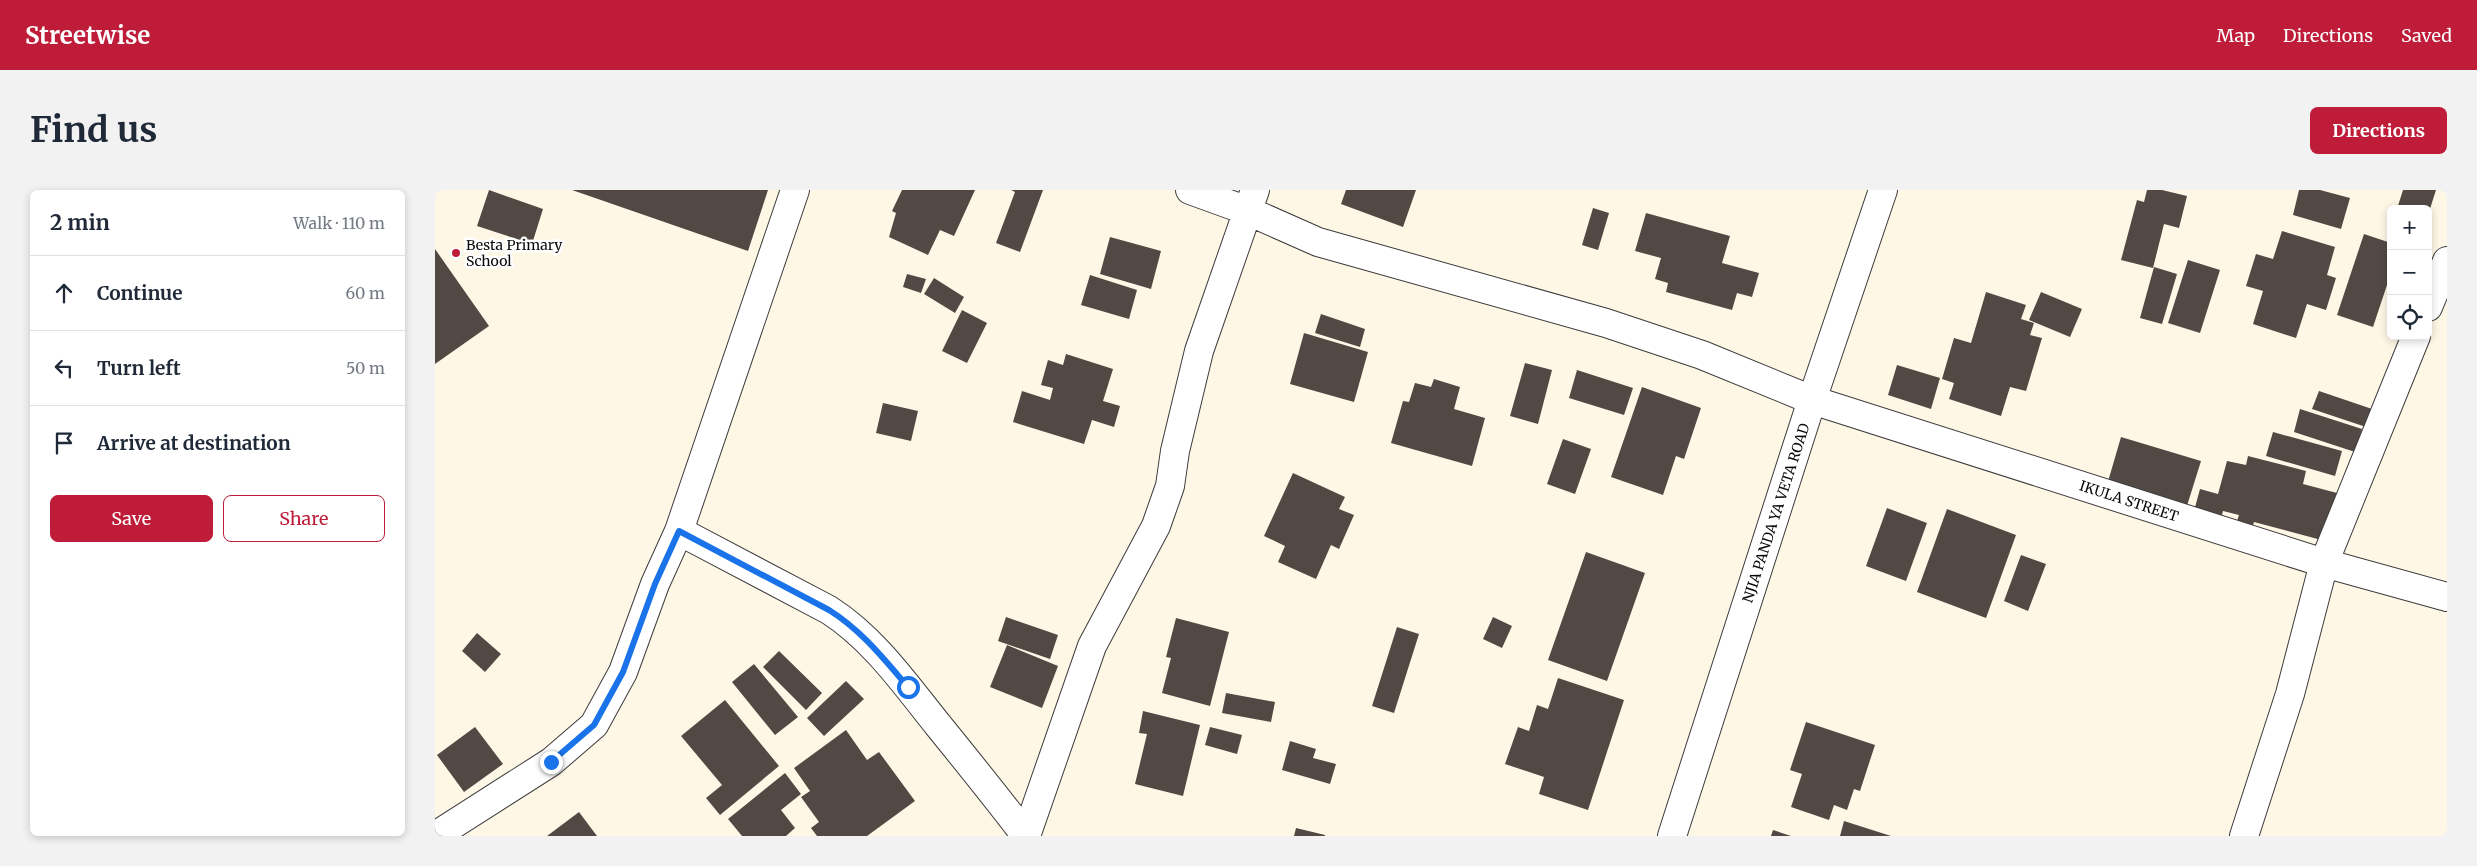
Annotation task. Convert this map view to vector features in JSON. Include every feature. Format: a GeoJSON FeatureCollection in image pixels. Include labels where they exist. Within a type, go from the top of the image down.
{"type":"FeatureCollection","features":[{"type":"Feature","properties":{"kind":"street"},"geometry":{"type":"LineString","coordinates":[[435,836],[551,762],[594,725],[623,672],[655,584],[679,531],[795,190]]}},
{"type":"Feature","properties":{"kind":"street","name":"IKULA STREET"},"geometry":{"type":"LineString","coordinates":[[1191,190],[1251,200],[1318,242],[1606,323],[1702,355],[1813,400],[2324,563],[2447,596]]}},
{"type":"Feature","properties":{"kind":"street","name":"NJIA PANDA YA VETA ROAD"},"geometry":{"type":"LineString","coordinates":[[1672,836],[1883,190]]}},
{"type":"Feature","properties":{"kind":"street"},"geometry":{"type":"LineString","coordinates":[[1026,836],[1092,646],[1156,526],[1170,486],[1175,451],[1199,350],[1251,200]]}},
{"type":"Feature","properties":{"kind":"street"},"geometry":{"type":"LineString","coordinates":[[2432,297],[2447,261]]}},
{"type":"Feature","properties":{"kind":"street"},"geometry":{"type":"LineString","coordinates":[[2244,836],[2290,694],[2324,563],[2414,340]]}},
{"type":"Feature","properties":{"kind":"street"},"geometry":{"type":"LineString","coordinates":[[679,531],[829,610],[849,623],[866,638],[908,687],[1026,836]]}},
{"type":"Feature","properties":{"kind":"building"},"geometry":{"type":"Polygon","coordinates":[[[489,190],[543,209],[532,244],[477,226],[489,190]]]}},
{"type":"Feature","properties":{"kind":"building"},"geometry":{"type":"Polygon","coordinates":[[[572,190],[768,190],[748,251],[572,190]]]}},
{"type":"Feature","properties":{"kind":"building"},"geometry":{"type":"Polygon","coordinates":[[[902,190],[975,190],[954,236],[940,230],[928,255],[889,237],[896,213],[892,211],[902,190]]]}},
{"type":"Feature","properties":{"kind":"building"},"geometry":{"type":"Polygon","coordinates":[[[1011,190],[1043,190],[1020,252],[996,243],[1015,192],[1011,190]]]}},
{"type":"Feature","properties":{"kind":"building"},"geometry":{"type":"Polygon","coordinates":[[[1346,190],[1416,190],[1403,227],[1341,204],[1346,190]]]}},
{"type":"Feature","properties":{"kind":"building"},"geometry":{"type":"Polygon","coordinates":[[[2147,190],[2162,190],[2187,196],[2179,228],[2164,224],[2153,268],[2121,260],[2137,200],[2144,202],[2147,190]]]}},
{"type":"Feature","properties":{"kind":"building"},"geometry":{"type":"Polygon","coordinates":[[[2299,190],[2320,190],[2350,198],[2341,229],[2293,215],[2299,190]]]}},
{"type":"Feature","properties":{"kind":"building"},"geometry":{"type":"Polygon","coordinates":[[[2403,190],[2436,190],[2431,205],[2398,205],[2403,190]]]}},
{"type":"Feature","properties":{"kind":"building"},"geometry":{"type":"Polygon","coordinates":[[[1593,208],[1609,213],[1598,250],[1582,245],[1593,208]]]}},
{"type":"Feature","properties":{"kind":"building"},"geometry":{"type":"Polygon","coordinates":[[[1646,213],[1730,236],[1722,263],[1759,273],[1752,297],[1737,293],[1732,310],[1666,292],[1668,283],[1655,279],[1661,258],[1635,251],[1646,213]]]}},
{"type":"Feature","properties":{"kind":"building"},"geometry":{"type":"Polygon","coordinates":[[[2282,231],[2335,247],[2327,275],[2336,278],[2326,310],[2307,304],[2296,338],[2253,324],[2263,291],[2246,286],[2256,254],[2273,259],[2282,231]]]}},
{"type":"Feature","properties":{"kind":"building"},"geometry":{"type":"Polygon","coordinates":[[[2364,234],[2387,242],[2387,285],[2373,327],[2337,315],[2364,234]]]}},
{"type":"Feature","properties":{"kind":"building"},"geometry":{"type":"Polygon","coordinates":[[[1110,237],[1161,251],[1151,289],[1100,274],[1110,237]]]}},
{"type":"Feature","properties":{"kind":"building"},"geometry":{"type":"Polygon","coordinates":[[[435,249],[489,326],[435,364],[435,249]]]}},
{"type":"Feature","properties":{"kind":"building"},"geometry":{"type":"Polygon","coordinates":[[[2188,260],[2220,270],[2200,333],[2168,323],[2188,260]]]}},
{"type":"Feature","properties":{"kind":"building"},"geometry":{"type":"Polygon","coordinates":[[[2154,267],[2177,274],[2162,324],[2140,318],[2154,267]]]}},
{"type":"Feature","properties":{"kind":"building"},"geometry":{"type":"Polygon","coordinates":[[[907,274],[926,279],[921,293],[903,287],[907,274]]]}},
{"type":"Feature","properties":{"kind":"building"},"geometry":{"type":"Polygon","coordinates":[[[1090,275],[1137,290],[1129,319],[1081,305],[1090,275]]]}},
{"type":"Feature","properties":{"kind":"building"},"geometry":{"type":"Polygon","coordinates":[[[934,278],[964,297],[955,313],[924,294],[934,278]]]}},
{"type":"Feature","properties":{"kind":"building"},"geometry":{"type":"Polygon","coordinates":[[[1986,292],[2026,305],[2021,319],[2034,323],[2030,335],[2042,338],[2026,391],[2010,387],[2001,416],[1949,399],[1954,383],[1942,379],[1954,338],[1971,343],[1986,292]]]}},
{"type":"Feature","properties":{"kind":"building"},"geometry":{"type":"Polygon","coordinates":[[[2041,292],[2082,309],[2070,337],[2029,320],[2041,292]]]}},
{"type":"Feature","properties":{"kind":"building"},"geometry":{"type":"Polygon","coordinates":[[[962,310],[987,323],[967,363],[942,351],[962,310]]]}},
{"type":"Feature","properties":{"kind":"building"},"geometry":{"type":"Polygon","coordinates":[[[1321,314],[1365,329],[1360,347],[1315,333],[1321,314]]]}},
{"type":"Feature","properties":{"kind":"building"},"geometry":{"type":"Polygon","coordinates":[[[1304,333],[1368,352],[1354,402],[1290,384],[1304,333]]]}},
{"type":"Feature","properties":{"kind":"building"},"geometry":{"type":"Polygon","coordinates":[[[1066,354],[1113,369],[1103,401],[1120,406],[1114,427],[1092,420],[1084,444],[1013,422],[1022,391],[1050,400],[1053,388],[1041,385],[1048,360],[1063,365],[1066,354]]]}},
{"type":"Feature","properties":{"kind":"building"},"geometry":{"type":"Polygon","coordinates":[[[1525,363],[1552,370],[1538,424],[1510,416],[1525,363]]]}},
{"type":"Feature","properties":{"kind":"building"},"geometry":{"type":"Polygon","coordinates":[[[1897,365],[1940,378],[1931,409],[1888,395],[1897,365]]]}},
{"type":"Feature","properties":{"kind":"building"},"geometry":{"type":"Polygon","coordinates":[[[1577,370],[1633,388],[1624,415],[1569,398],[1577,370]]]}},
{"type":"Feature","properties":{"kind":"building"},"geometry":{"type":"Polygon","coordinates":[[[1434,379],[1460,387],[1454,409],[1485,418],[1472,466],[1391,443],[1403,401],[1409,402],[1415,383],[1431,387],[1434,379]]]}},
{"type":"Feature","properties":{"kind":"building"},"geometry":{"type":"Polygon","coordinates":[[[1642,387],[1701,408],[1684,459],[1676,456],[1663,495],[1611,477],[1642,387]]]}},
{"type":"Feature","properties":{"kind":"building"},"geometry":{"type":"Polygon","coordinates":[[[2319,391],[2375,410],[2369,428],[2312,409],[2319,391]]]}},
{"type":"Feature","properties":{"kind":"building"},"geometry":{"type":"Polygon","coordinates":[[[883,403],[918,411],[911,441],[876,433],[883,403]]]}},
{"type":"Feature","properties":{"kind":"building"},"geometry":{"type":"Polygon","coordinates":[[[2300,409],[2362,429],[2355,452],[2294,432],[2300,409]]]}},
{"type":"Feature","properties":{"kind":"building"},"geometry":{"type":"Polygon","coordinates":[[[2273,432],[2342,451],[2335,476],[2266,456],[2273,432]]]}},
{"type":"Feature","properties":{"kind":"building"},"geometry":{"type":"Polygon","coordinates":[[[2121,437],[2201,461],[2186,509],[2107,485],[2121,437]]]}},
{"type":"Feature","properties":{"kind":"building"},"geometry":{"type":"Polygon","coordinates":[[[1563,439],[1591,449],[1575,494],[1547,484],[1563,439]]]}},
{"type":"Feature","properties":{"kind":"building"},"geometry":{"type":"Polygon","coordinates":[[[2248,456],[2306,471],[2303,484],[2337,493],[2325,541],[2254,522],[2252,529],[2236,524],[2239,515],[2223,511],[2221,519],[2194,511],[2200,489],[2218,494],[2227,461],[2246,465],[2248,456]]]}},
{"type":"Feature","properties":{"kind":"building"},"geometry":{"type":"Polygon","coordinates":[[[1293,473],[1345,497],[1339,509],[1354,515],[1339,549],[1331,545],[1316,579],[1278,562],[1285,546],[1264,536],[1293,473]]]}},
{"type":"Feature","properties":{"kind":"building"},"geometry":{"type":"Polygon","coordinates":[[[1887,508],[1927,523],[1906,581],[1866,566],[1887,508]]]}},
{"type":"Feature","properties":{"kind":"building"},"geometry":{"type":"Polygon","coordinates":[[[1947,509],[2016,535],[1986,618],[1917,592],[1947,509]]]}},
{"type":"Feature","properties":{"kind":"building"},"geometry":{"type":"Polygon","coordinates":[[[1586,552],[1645,573],[1607,681],[1548,660],[1586,552]]]}},
{"type":"Feature","properties":{"kind":"building"},"geometry":{"type":"Polygon","coordinates":[[[2021,555],[2046,564],[2028,611],[2004,601],[2021,555]]]}},
{"type":"Feature","properties":{"kind":"building"},"geometry":{"type":"Polygon","coordinates":[[[1006,617],[1058,635],[1050,659],[998,641],[1006,617]]]}},
{"type":"Feature","properties":{"kind":"building"},"geometry":{"type":"Polygon","coordinates":[[[1493,617],[1512,626],[1502,648],[1483,639],[1493,617]]]}},
{"type":"Feature","properties":{"kind":"building"},"geometry":{"type":"Polygon","coordinates":[[[1176,618],[1229,632],[1210,706],[1162,693],[1171,658],[1166,657],[1176,618]]]}},
{"type":"Feature","properties":{"kind":"building"},"geometry":{"type":"Polygon","coordinates":[[[1397,627],[1419,634],[1394,713],[1372,706],[1397,627]]]}},
{"type":"Feature","properties":{"kind":"building"},"geometry":{"type":"Polygon","coordinates":[[[477,633],[501,654],[485,672],[462,651],[477,633]]]}},
{"type":"Feature","properties":{"kind":"building"},"geometry":{"type":"Polygon","coordinates":[[[1007,645],[1058,666],[1042,708],[990,687],[1007,645]]]}},
{"type":"Feature","properties":{"kind":"building"},"geometry":{"type":"Polygon","coordinates":[[[779,651],[822,693],[806,710],[763,667],[779,651]]]}},
{"type":"Feature","properties":{"kind":"building"},"geometry":{"type":"Polygon","coordinates":[[[754,664],[798,717],[775,735],[732,682],[754,664]]]}},
{"type":"Feature","properties":{"kind":"building"},"geometry":{"type":"Polygon","coordinates":[[[1558,678],[1624,700],[1588,810],[1539,794],[1544,777],[1505,764],[1518,727],[1529,731],[1537,705],[1548,709],[1558,678]]]}},
{"type":"Feature","properties":{"kind":"building"},"geometry":{"type":"Polygon","coordinates":[[[846,681],[864,699],[824,736],[807,718],[846,681]]]}},
{"type":"Feature","properties":{"kind":"building"},"geometry":{"type":"Polygon","coordinates":[[[1226,693],[1275,702],[1271,722],[1222,713],[1226,693]]]}},
{"type":"Feature","properties":{"kind":"building"},"geometry":{"type":"Polygon","coordinates":[[[725,700],[779,766],[720,815],[706,798],[722,785],[681,736],[725,700]]]}},
{"type":"Feature","properties":{"kind":"building"},"geometry":{"type":"Polygon","coordinates":[[[1143,711],[1200,725],[1183,796],[1135,784],[1147,734],[1139,733],[1143,711]]]}},
{"type":"Feature","properties":{"kind":"building"},"geometry":{"type":"Polygon","coordinates":[[[1806,722],[1875,745],[1860,791],[1854,789],[1847,810],[1834,805],[1829,820],[1791,807],[1802,774],[1790,770],[1806,722]]]}},
{"type":"Feature","properties":{"kind":"building"},"geometry":{"type":"Polygon","coordinates":[[[475,727],[503,764],[464,792],[437,755],[475,727]]]}},
{"type":"Feature","properties":{"kind":"building"},"geometry":{"type":"Polygon","coordinates":[[[1210,727],[1242,735],[1237,754],[1205,745],[1210,727]]]}},
{"type":"Feature","properties":{"kind":"building"},"geometry":{"type":"Polygon","coordinates":[[[846,730],[867,760],[879,752],[915,801],[867,836],[817,836],[811,828],[819,822],[801,797],[810,791],[794,768],[846,730]]]}},
{"type":"Feature","properties":{"kind":"building"},"geometry":{"type":"Polygon","coordinates":[[[1290,741],[1316,749],[1313,758],[1336,764],[1330,784],[1282,770],[1290,741]]]}},
{"type":"Feature","properties":{"kind":"building"},"geometry":{"type":"Polygon","coordinates":[[[785,773],[801,794],[781,810],[795,828],[786,836],[742,836],[728,819],[785,773]]]}},
{"type":"Feature","properties":{"kind":"building"},"geometry":{"type":"Polygon","coordinates":[[[579,812],[597,836],[547,836],[579,812]]]}},
{"type":"Feature","properties":{"kind":"building"},"geometry":{"type":"Polygon","coordinates":[[[1844,821],[1891,836],[1840,836],[1844,821]]]}},
{"type":"Feature","properties":{"kind":"building"},"geometry":{"type":"Polygon","coordinates":[[[1296,828],[1325,835],[1325,836],[1294,836],[1296,828]]]}},
{"type":"Feature","properties":{"kind":"building"},"geometry":{"type":"Polygon","coordinates":[[[1773,830],[1791,836],[1771,836],[1773,830]]]}},
{"type":"Feature","properties":{"kind":"place","name":"Besta Primary School"},"geometry":{"type":"Point","coordinates":[456,253]}},
{"type":"Feature","properties":{"kind":"route"},"geometry":{"type":"LineString","coordinates":[[551,762],[594,725],[623,672],[655,584],[679,531],[829,610],[849,623],[866,638],[908,687]]}}]}
